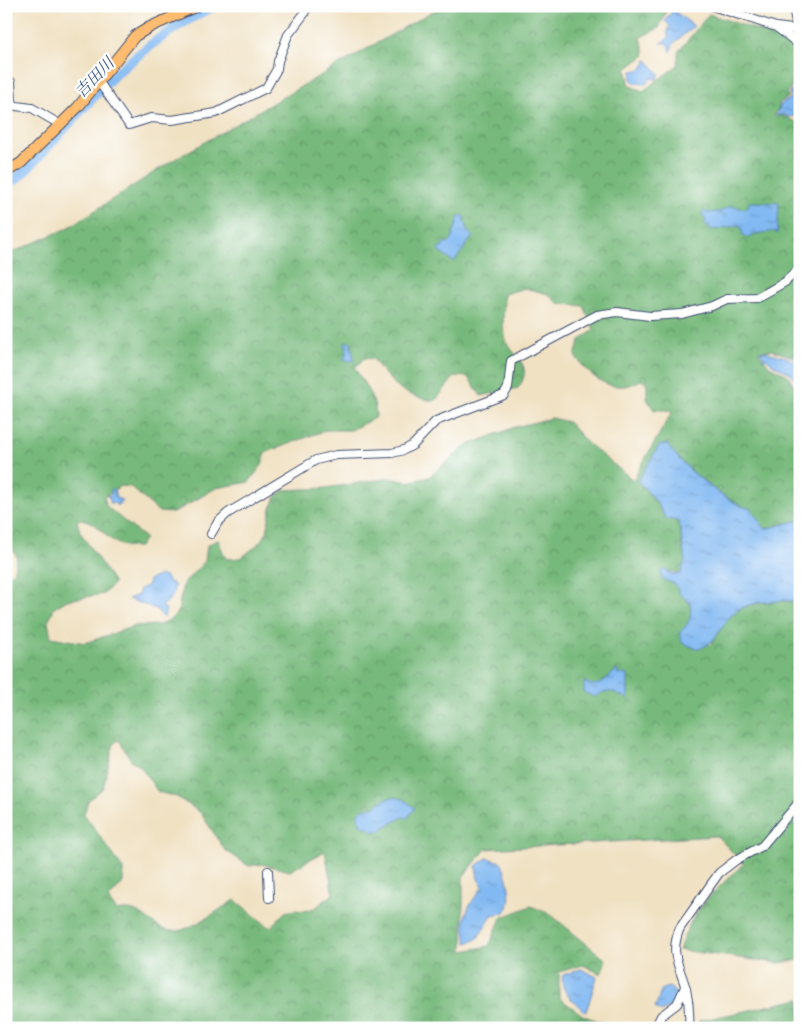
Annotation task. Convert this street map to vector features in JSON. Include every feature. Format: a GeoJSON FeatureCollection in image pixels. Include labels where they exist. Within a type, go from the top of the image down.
{"type":"FeatureCollection","features":[{"type":"Feature","properties":{"kind":"main road"},"geometry":{"type":"LineString","coordinates":[[6,172],[21,164],[61,125],[100,83],[135,36],[150,27],[197,6]]}},
{"type":"Feature","properties":{"kind":"street"},"geometry":{"type":"LineString","coordinates":[[100,83],[129,125],[143,119],[172,120],[216,112],[266,88],[277,69],[278,61],[288,35],[304,14],[307,6]]}},
{"type":"Feature","properties":{"kind":"street"},"geometry":{"type":"LineString","coordinates":[[712,6],[776,27],[798,29],[793,6]]}},
{"type":"Feature","properties":{"kind":"street"},"geometry":{"type":"LineString","coordinates":[[734,6],[738,15]]}},
{"type":"Feature","properties":{"kind":"street"},"geometry":{"type":"LineString","coordinates":[[776,27],[800,45]]}},
{"type":"Feature","properties":{"kind":"street"},"geometry":{"type":"LineString","coordinates":[[11,82],[12,103],[16,106],[32,108],[61,125]]}},
{"type":"Feature","properties":{"kind":"street"},"geometry":{"type":"LineString","coordinates":[[211,534],[218,522],[228,513],[316,460],[336,456],[392,453],[404,450],[413,445],[436,421],[500,398],[508,388],[511,360],[597,315],[618,312],[650,316],[682,314],[712,306],[727,299],[757,298],[785,282],[800,268]]}},
{"type":"Feature","properties":{"kind":"street"},"geometry":{"type":"LineString","coordinates":[[689,1028],[690,1011],[685,986],[678,972],[675,949],[676,938],[684,920],[719,873],[736,860],[762,846],[800,801]]}},
{"type":"Feature","properties":{"kind":"street"},"geometry":{"type":"LineString","coordinates":[[268,871],[268,898]]}},
{"type":"Feature","properties":{"kind":"street"},"geometry":{"type":"LineString","coordinates":[[655,1028],[661,1016],[677,1004],[685,986]]}},
{"type":"Feature","properties":{"kind":"green space"},"geometry":{"type":"Polygon","coordinates":[[[451,6],[669,6],[659,28],[641,37],[645,55],[626,69],[630,86],[643,91],[678,65],[678,52],[709,14],[787,40],[800,54],[796,86],[786,92],[789,97],[779,103],[779,108],[774,115],[784,116],[800,124],[800,359],[772,350],[758,351],[769,366],[788,375],[800,395],[800,520],[765,529],[751,509],[730,500],[705,482],[667,444],[638,481],[655,500],[666,519],[678,520],[685,560],[681,574],[665,570],[662,579],[675,584],[680,594],[690,603],[692,616],[688,625],[711,645],[731,615],[746,606],[764,602],[800,601],[800,960],[778,963],[679,950],[684,935],[697,912],[713,893],[744,864],[717,836],[486,849],[463,877],[463,951],[489,946],[501,918],[531,906],[550,914],[606,960],[601,974],[583,965],[559,972],[559,998],[584,1016],[620,1028],[6,1028],[6,578],[13,573],[17,557],[11,546],[6,548],[6,255],[68,228],[170,162],[431,12],[451,6]],[[525,288],[504,294],[504,334],[507,342],[523,365],[523,379],[518,388],[481,396],[468,377],[455,376],[435,401],[424,399],[399,388],[373,359],[364,358],[355,368],[372,397],[376,417],[351,430],[326,430],[265,453],[262,465],[249,482],[216,488],[173,513],[159,512],[131,487],[120,486],[104,497],[107,507],[145,538],[139,547],[128,547],[112,540],[89,521],[80,519],[77,521],[80,532],[114,583],[104,594],[67,600],[54,608],[48,622],[51,637],[85,643],[135,626],[159,625],[171,619],[178,612],[183,584],[205,561],[207,545],[218,540],[226,559],[241,558],[255,547],[267,533],[270,511],[276,497],[284,490],[326,488],[390,478],[408,482],[429,477],[466,446],[515,427],[552,418],[568,422],[588,444],[633,480],[672,412],[654,410],[647,399],[647,383],[641,380],[631,385],[612,386],[604,383],[589,372],[575,356],[580,340],[594,330],[584,306],[557,303],[548,294],[525,288]],[[119,740],[114,743],[103,788],[88,801],[84,814],[123,869],[123,883],[108,899],[117,911],[134,911],[160,927],[176,931],[198,923],[235,900],[270,928],[285,912],[305,911],[315,908],[333,894],[325,851],[290,871],[261,864],[249,866],[225,850],[200,812],[177,797],[158,792],[140,766],[131,760],[119,740]]]}},
{"type":"Feature","properties":{"kind":"green space"},"geometry":{"type":"Polygon","coordinates":[[[800,999],[800,1028],[698,1028],[699,1021],[800,999]]]}},
{"type":"Feature","properties":{"kind":"water"},"geometry":{"type":"Polygon","coordinates":[[[673,10],[694,26],[673,44],[671,52],[667,43],[661,43],[669,38],[667,33],[670,26],[665,21],[673,10]]]}},
{"type":"Feature","properties":{"kind":"water"},"geometry":{"type":"Polygon","coordinates":[[[647,60],[660,74],[657,79],[651,78],[646,84],[635,83],[631,79],[632,71],[642,69],[647,60]]]}},
{"type":"Feature","properties":{"kind":"water"},"geometry":{"type":"Polygon","coordinates":[[[799,74],[800,120],[794,116],[788,117],[784,114],[776,116],[781,104],[791,98],[789,92],[796,88],[799,74]]]}},
{"type":"Feature","properties":{"kind":"water"},"geometry":{"type":"Polygon","coordinates":[[[749,202],[779,203],[777,234],[775,231],[756,234],[748,238],[742,234],[743,231],[739,225],[713,230],[704,223],[706,221],[702,213],[704,211],[707,213],[719,212],[731,206],[744,209],[748,207],[749,202]]]}},
{"type":"Feature","properties":{"kind":"water"},"geometry":{"type":"Polygon","coordinates":[[[459,215],[465,217],[463,220],[467,226],[466,230],[473,236],[454,262],[439,252],[438,248],[442,248],[444,243],[450,242],[453,238],[459,215]]]}},
{"type":"Feature","properties":{"kind":"water"},"geometry":{"type":"Polygon","coordinates":[[[345,342],[351,342],[354,361],[344,360],[347,351],[345,342]]]}},
{"type":"Feature","properties":{"kind":"water"},"geometry":{"type":"Polygon","coordinates":[[[764,351],[789,358],[791,361],[796,359],[800,361],[800,387],[790,373],[772,364],[766,358],[762,360],[764,356],[760,352],[764,351]]]}},
{"type":"Feature","properties":{"kind":"water"},"geometry":{"type":"Polygon","coordinates":[[[667,444],[682,462],[717,492],[741,506],[751,509],[765,529],[800,520],[800,601],[762,602],[744,607],[730,617],[710,643],[699,649],[682,643],[680,632],[690,619],[690,603],[680,594],[675,584],[662,579],[661,571],[665,570],[672,574],[681,574],[685,560],[679,521],[666,519],[655,500],[638,481],[659,446],[667,444]]]}},
{"type":"Feature","properties":{"kind":"water"},"geometry":{"type":"Polygon","coordinates":[[[111,489],[114,489],[116,498],[122,500],[117,506],[115,503],[110,503],[110,498],[107,496],[111,495],[111,489]]]}},
{"type":"Feature","properties":{"kind":"water"},"geometry":{"type":"Polygon","coordinates":[[[160,575],[166,577],[169,583],[172,582],[172,585],[175,585],[172,597],[162,607],[166,609],[164,618],[156,609],[128,599],[138,595],[140,589],[148,585],[149,580],[160,575]]]}},
{"type":"Feature","properties":{"kind":"water"},"geometry":{"type":"Polygon","coordinates":[[[618,670],[618,674],[628,675],[628,700],[615,692],[603,692],[594,697],[584,692],[584,682],[595,685],[599,684],[618,670]]]}},
{"type":"Feature","properties":{"kind":"water"},"geometry":{"type":"Polygon","coordinates":[[[393,797],[403,799],[415,808],[407,818],[402,817],[381,831],[373,831],[368,827],[362,826],[358,818],[362,810],[374,807],[383,800],[393,797]]]}},
{"type":"Feature","properties":{"kind":"water"},"geometry":{"type":"Polygon","coordinates":[[[487,858],[501,862],[509,888],[508,908],[500,914],[492,915],[477,939],[467,943],[465,918],[469,906],[483,886],[478,879],[476,866],[487,858]]]}},
{"type":"Feature","properties":{"kind":"water"},"geometry":{"type":"Polygon","coordinates":[[[581,969],[597,977],[586,1012],[568,996],[562,981],[563,975],[581,969]]]}},
{"type":"Feature","properties":{"kind":"water"},"geometry":{"type":"Polygon","coordinates":[[[669,987],[674,991],[677,998],[673,1004],[661,1012],[655,1008],[662,989],[669,987]]]}},
{"type":"Feature","properties":{"kind":"waterway","name":"吉田川"},"geometry":{"type":"LineString","coordinates":[[6,183],[15,180],[27,169],[113,76],[174,29],[214,6]]}}]}
